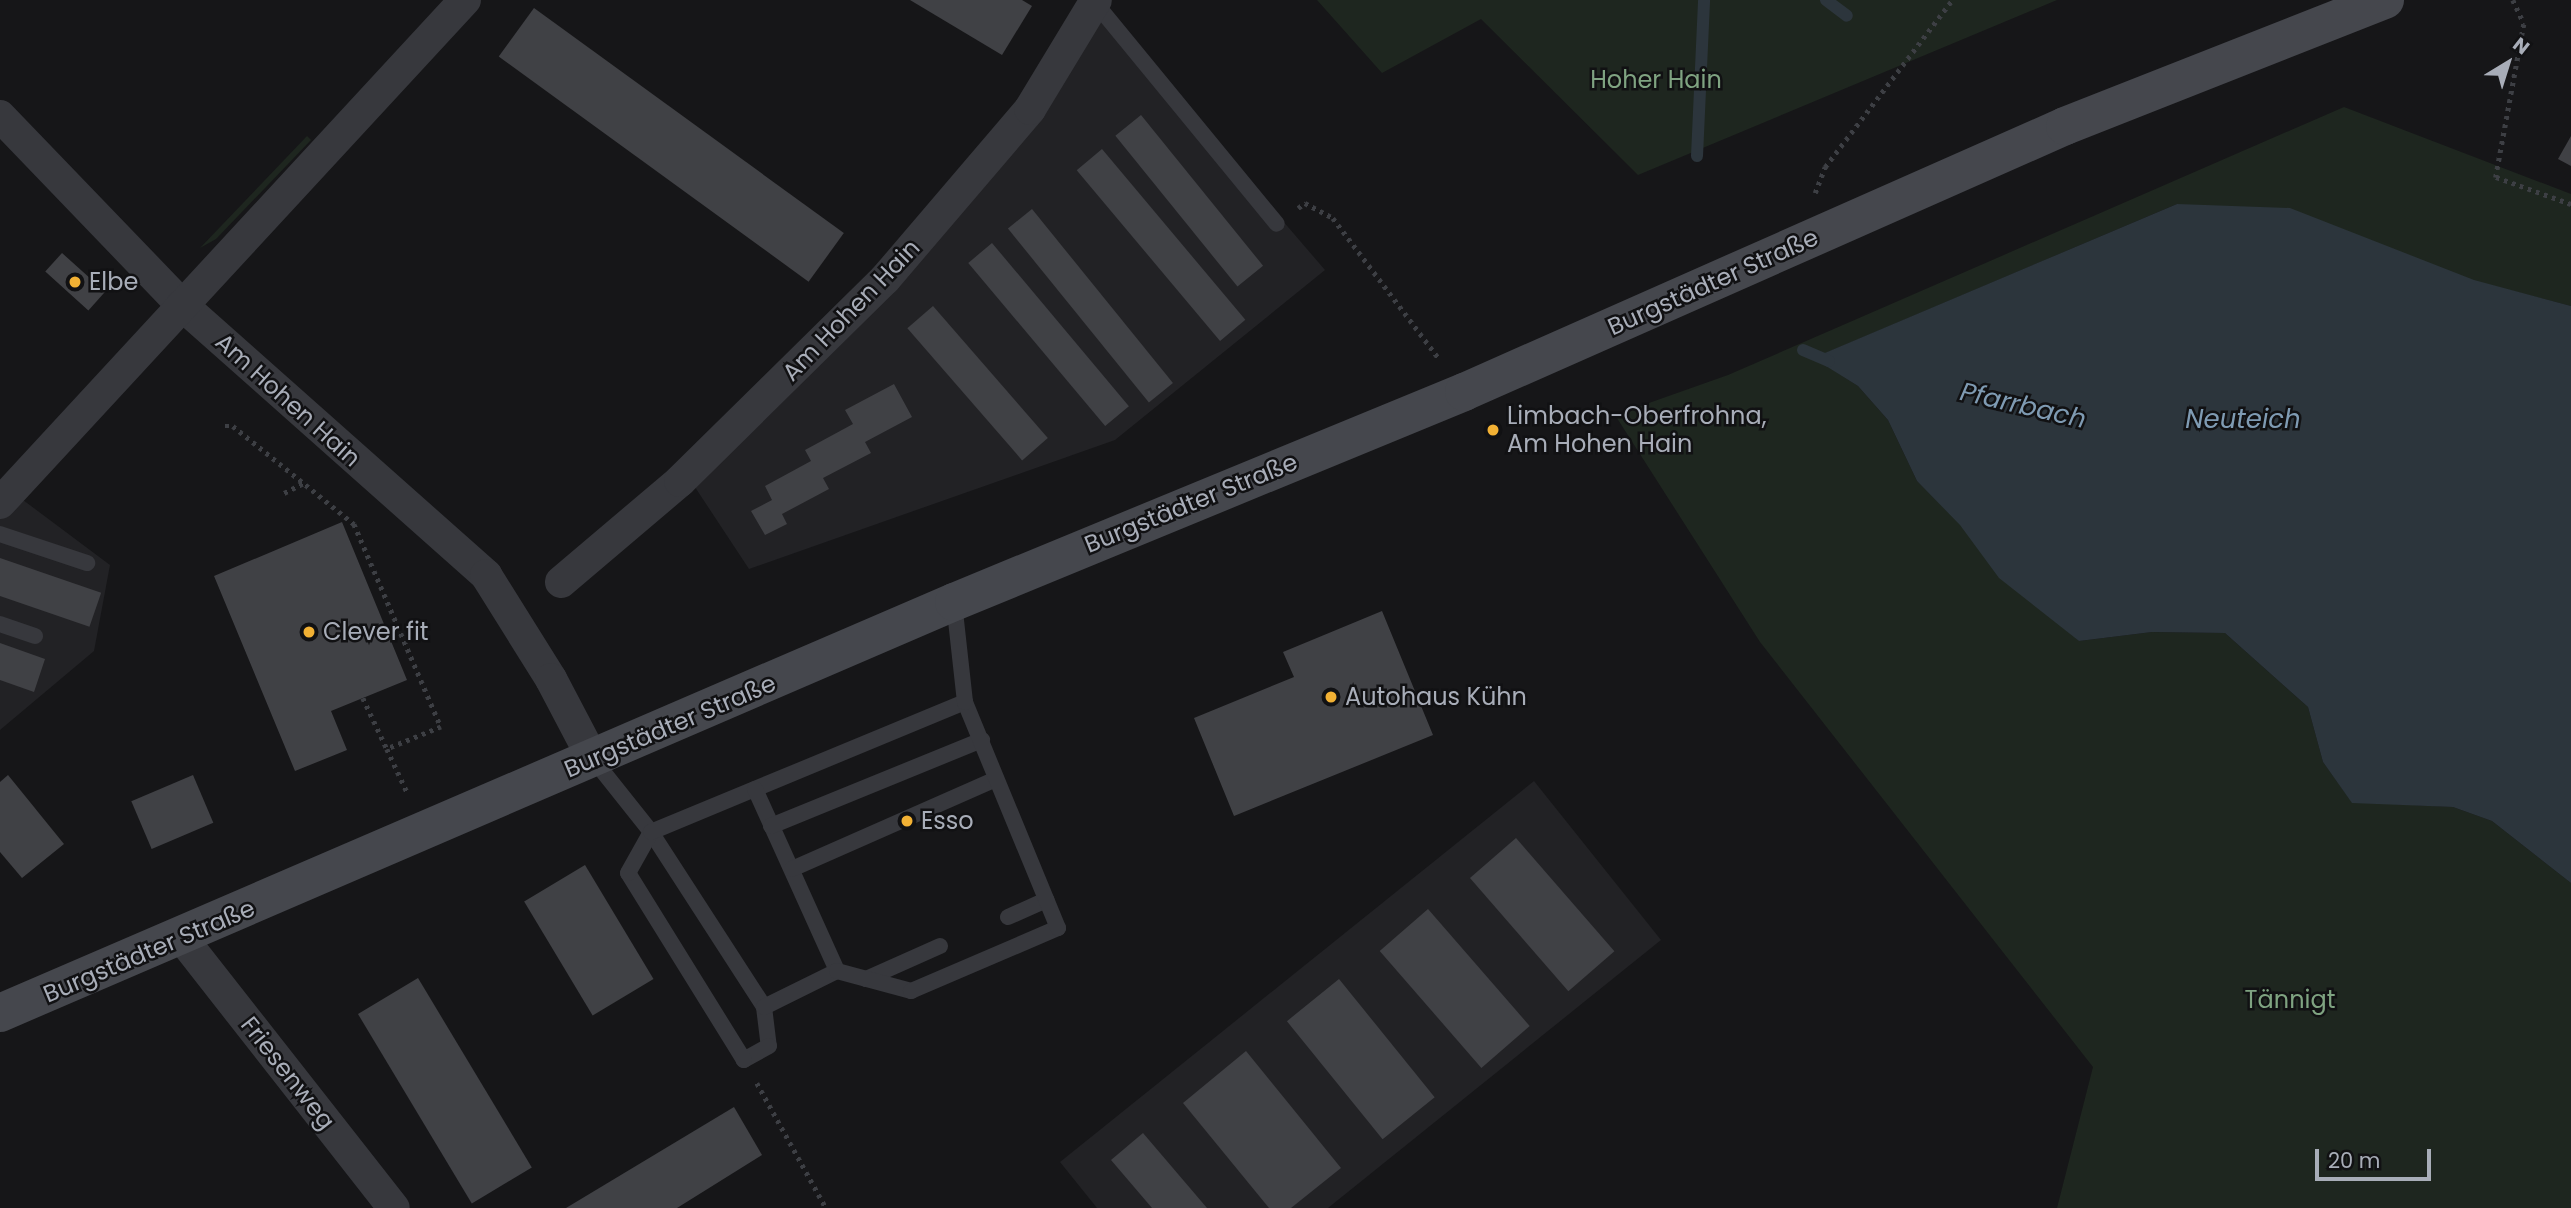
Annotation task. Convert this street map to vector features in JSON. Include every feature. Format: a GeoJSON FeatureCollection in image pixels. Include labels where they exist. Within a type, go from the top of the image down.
{"type":"FeatureCollection","features":[{"type":"Feature","properties":{"kind":"main road","name":"Burgstädter Straße"},"geometry":{"type":"LineString","coordinates":[[0,1013],[183,938],[954,602],[1464,392],[2065,126],[2385,0]]}},
{"type":"Feature","properties":{"kind":"street"},"geometry":{"type":"LineString","coordinates":[[0,503],[465,0]]}},
{"type":"Feature","properties":{"kind":"street","name":"Am Hohen Hain"},"geometry":{"type":"LineString","coordinates":[[561,582],[680,481],[885,279],[1030,109],[1096,2]]}},
{"type":"Feature","properties":{"kind":"street","name":"Am Hohen Hain"},"geometry":{"type":"LineString","coordinates":[[0,116],[182,305],[486,575],[551,679],[593,759]]}},
{"type":"Feature","properties":{"kind":"street","name":"Friesenweg"},"geometry":{"type":"LineString","coordinates":[[183,938],[394,1208]]}},
{"type":"Feature","properties":{"kind":"lane"},"geometry":{"type":"LineString","coordinates":[[1096,2],[1277,224]]}},
{"type":"Feature","properties":{"kind":"lane"},"geometry":{"type":"LineString","coordinates":[[0,534],[87,563]]}},
{"type":"Feature","properties":{"kind":"lane"},"geometry":{"type":"LineString","coordinates":[[764,1007],[837,971],[911,990],[1058,928],[965,702],[954,602]]}},
{"type":"Feature","properties":{"kind":"lane"},"geometry":{"type":"LineString","coordinates":[[0,624],[34,636]]}},
{"type":"Feature","properties":{"kind":"lane"},"geometry":{"type":"LineString","coordinates":[[593,759],[651,832],[764,1007],[769,1046],[744,1060],[628,873],[651,832],[965,702]]}},
{"type":"Feature","properties":{"kind":"lane"},"geometry":{"type":"LineString","coordinates":[[771,826],[982,740]]}},
{"type":"Feature","properties":{"kind":"lane"},"geometry":{"type":"LineString","coordinates":[[792,869],[996,779]]}},
{"type":"Feature","properties":{"kind":"lane"},"geometry":{"type":"LineString","coordinates":[[755,789],[837,971]]}},
{"type":"Feature","properties":{"kind":"lane"},"geometry":{"type":"LineString","coordinates":[[1008,917],[1046,900]]}},
{"type":"Feature","properties":{"kind":"lane"},"geometry":{"type":"LineString","coordinates":[[866,979],[940,946]]}},
{"type":"Feature","properties":{"kind":"path"},"geometry":{"type":"LineString","coordinates":[[1796,246],[1825,167],[1952,0]]}},
{"type":"Feature","properties":{"kind":"path"},"geometry":{"type":"LineString","coordinates":[[2513,0],[2524,24],[2496,177],[2571,204]]}},
{"type":"Feature","properties":{"kind":"path"},"geometry":{"type":"LineString","coordinates":[[1277,224],[1305,203],[1333,218],[1464,392]]}},
{"type":"Feature","properties":{"kind":"path"},"geometry":{"type":"LineString","coordinates":[[225,426],[233,426],[354,524],[441,727],[387,748]]}},
{"type":"Feature","properties":{"kind":"path"},"geometry":{"type":"LineString","coordinates":[[284,493],[304,483]]}},
{"type":"Feature","properties":{"kind":"path"},"geometry":{"type":"LineString","coordinates":[[363,698],[395,766]]}},
{"type":"Feature","properties":{"kind":"path"},"geometry":{"type":"LineString","coordinates":[[744,1060],[826,1208]]}},
{"type":"Feature","properties":{"kind":"shaded area"},"geometry":{"type":"Polygon","coordinates":[[[1097,5],[1325,270],[1115,440],[749,569],[687,475],[908,253],[1097,5]]]}},
{"type":"Feature","properties":{"kind":"shaded area"},"geometry":{"type":"Polygon","coordinates":[[[11,491],[110,565],[94,651],[0,730],[0,503],[11,491]]]}},
{"type":"Feature","properties":{"kind":"shaded area"},"geometry":{"type":"Polygon","coordinates":[[[1534,781],[1661,940],[1328,1208],[1097,1208],[1060,1162],[1534,781]]]}},
{"type":"Feature","properties":{"kind":"green space","name":"Hoher Hain"},"geometry":{"type":"Polygon","coordinates":[[[1317,0],[2057,0],[1638,175],[1481,19],[1382,73],[1317,0]]]}},
{"type":"Feature","properties":{"kind":"green space","name":"Tännigt"},"geometry":{"type":"Polygon","coordinates":[[[2344,107],[2571,194],[2571,306],[2177,204],[1814,358],[1858,386],[1888,420],[1917,481],[2079,641],[2152,632],[2225,633],[2308,707],[2323,762],[2352,802],[2453,807],[2492,821],[2571,883],[2571,1208],[2057,1208],[2093,1067],[1760,642],[1615,415],[1728,375],[2344,107]]]}},
{"type":"Feature","properties":{"kind":"green space"},"geometry":{"type":"Polygon","coordinates":[[[307,136],[311,140],[216,239],[200,248],[307,136]]]}},
{"type":"Feature","properties":{"kind":"water","name":"Neuteich"},"geometry":{"type":"Polygon","coordinates":[[[2177,204],[2290,208],[2474,280],[2571,306],[2571,883],[2492,821],[2453,807],[2352,803],[2323,762],[2308,707],[2225,633],[2152,632],[2079,641],[1999,578],[1960,525],[1917,481],[1888,420],[1858,386],[1813,358],[2177,204]]]}},
{"type":"Feature","properties":{"kind":"building"},"geometry":{"type":"Polygon","coordinates":[[[910,0],[1022,0],[1032,6],[1002,55],[910,0]]]}},
{"type":"Feature","properties":{"kind":"building"},"geometry":{"type":"Polygon","coordinates":[[[534,8],[844,233],[809,282],[499,57],[534,8]]]}},
{"type":"Feature","properties":{"kind":"building"},"geometry":{"type":"Polygon","coordinates":[[[1141,115],[1263,266],[1237,287],[1115,136],[1141,115]]]}},
{"type":"Feature","properties":{"kind":"building"},"geometry":{"type":"Polygon","coordinates":[[[2571,136],[2571,166],[2558,159],[2571,136]]]}},
{"type":"Feature","properties":{"kind":"building"},"geometry":{"type":"Polygon","coordinates":[[[1102,149],[1245,320],[1220,341],[1077,170],[1102,149]]]}},
{"type":"Feature","properties":{"kind":"building"},"geometry":{"type":"Polygon","coordinates":[[[1032,209],[1173,383],[1149,403],[1008,229],[1032,209]]]}},
{"type":"Feature","properties":{"kind":"building"},"geometry":{"type":"Polygon","coordinates":[[[992,243],[1129,406],[1105,426],[968,263],[992,243]]]}},
{"type":"Feature","properties":{"kind":"building","name":"Elbe"},"geometry":{"type":"Polygon","coordinates":[[[62,253],[105,292],[88,310],[45,272],[62,253]]]}},
{"type":"Feature","properties":{"kind":"building"},"geometry":{"type":"Polygon","coordinates":[[[933,306],[1048,438],[1022,460],[907,328],[933,306]]]}},
{"type":"Feature","properties":{"kind":"building"},"geometry":{"type":"Polygon","coordinates":[[[894,384],[912,417],[865,442],[871,453],[823,478],[829,489],[782,514],[787,524],[765,535],[751,511],[772,500],[765,486],[811,461],[805,450],[853,424],[845,410],[894,384]]]}},
{"type":"Feature","properties":{"kind":"building"},"geometry":{"type":"Polygon","coordinates":[[[342,522],[407,680],[331,711],[347,750],[295,771],[214,576],[342,522]]]}},
{"type":"Feature","properties":{"kind":"building"},"geometry":{"type":"Polygon","coordinates":[[[0,558],[101,593],[89,627],[0,596],[0,558]]]}},
{"type":"Feature","properties":{"kind":"building","name":"Autohaus Kühn"},"geometry":{"type":"Polygon","coordinates":[[[1382,611],[1433,735],[1234,816],[1194,718],[1294,677],[1283,652],[1382,611]]]}},
{"type":"Feature","properties":{"kind":"building"},"geometry":{"type":"Polygon","coordinates":[[[0,643],[45,659],[34,692],[0,680],[0,643]]]}},
{"type":"Feature","properties":{"kind":"building"},"geometry":{"type":"Polygon","coordinates":[[[8,775],[64,844],[22,878],[0,852],[0,782],[8,775]]]}},
{"type":"Feature","properties":{"kind":"building"},"geometry":{"type":"Polygon","coordinates":[[[193,775],[213,823],[152,849],[131,801],[193,775]]]}},
{"type":"Feature","properties":{"kind":"building"},"geometry":{"type":"Polygon","coordinates":[[[1516,838],[1614,951],[1568,991],[1470,878],[1516,838]]]}},
{"type":"Feature","properties":{"kind":"building"},"geometry":{"type":"Polygon","coordinates":[[[585,865],[654,979],[593,1016],[524,902],[585,865]]]}},
{"type":"Feature","properties":{"kind":"building"},"geometry":{"type":"Polygon","coordinates":[[[1428,909],[1530,1026],[1481,1068],[1380,951],[1428,909]]]}},
{"type":"Feature","properties":{"kind":"building"},"geometry":{"type":"Polygon","coordinates":[[[418,978],[532,1167],[472,1203],[358,1014],[418,978]]]}},
{"type":"Feature","properties":{"kind":"building"},"geometry":{"type":"Polygon","coordinates":[[[1339,979],[1435,1097],[1383,1139],[1287,1021],[1339,979]]]}},
{"type":"Feature","properties":{"kind":"building"},"geometry":{"type":"Polygon","coordinates":[[[1246,1051],[1341,1168],[1291,1208],[1269,1208],[1183,1103],[1246,1051]]]}},
{"type":"Feature","properties":{"kind":"building"},"geometry":{"type":"Polygon","coordinates":[[[734,1107],[762,1155],[677,1208],[566,1208],[734,1107]]]}},
{"type":"Feature","properties":{"kind":"building"},"geometry":{"type":"Polygon","coordinates":[[[1143,1133],[1207,1208],[1152,1208],[1111,1160],[1143,1133]]]}},
{"type":"Feature","properties":{"kind":"waterway","name":"Pfarrbach"},"geometry":{"type":"LineString","coordinates":[[1697,156],[1704,0]]}},
{"type":"Feature","properties":{"kind":"waterway","name":"Pfarrbach"},"geometry":{"type":"LineString","coordinates":[[1826,0],[1847,16]]}},
{"type":"Feature","properties":{"kind":"waterway","name":"Pfarrbach"},"geometry":{"type":"LineString","coordinates":[[1803,350],[1829,361]]}},
{"type":"Feature","properties":{"kind":"place","name":"Elbe"},"geometry":{"type":"Point","coordinates":[75,282]}},
{"type":"Feature","properties":{"kind":"place","name":"Limbach-Oberfrohna, Am Hohen Hain"},"geometry":{"type":"Point","coordinates":[1493,430]}},
{"type":"Feature","properties":{"kind":"place","name":"Clever fit"},"geometry":{"type":"Point","coordinates":[309,632]}},
{"type":"Feature","properties":{"kind":"place","name":"Autohaus Kühn"},"geometry":{"type":"Point","coordinates":[1331,697]}},
{"type":"Feature","properties":{"kind":"place","name":"Esso"},"geometry":{"type":"Point","coordinates":[907,821]}}]}
